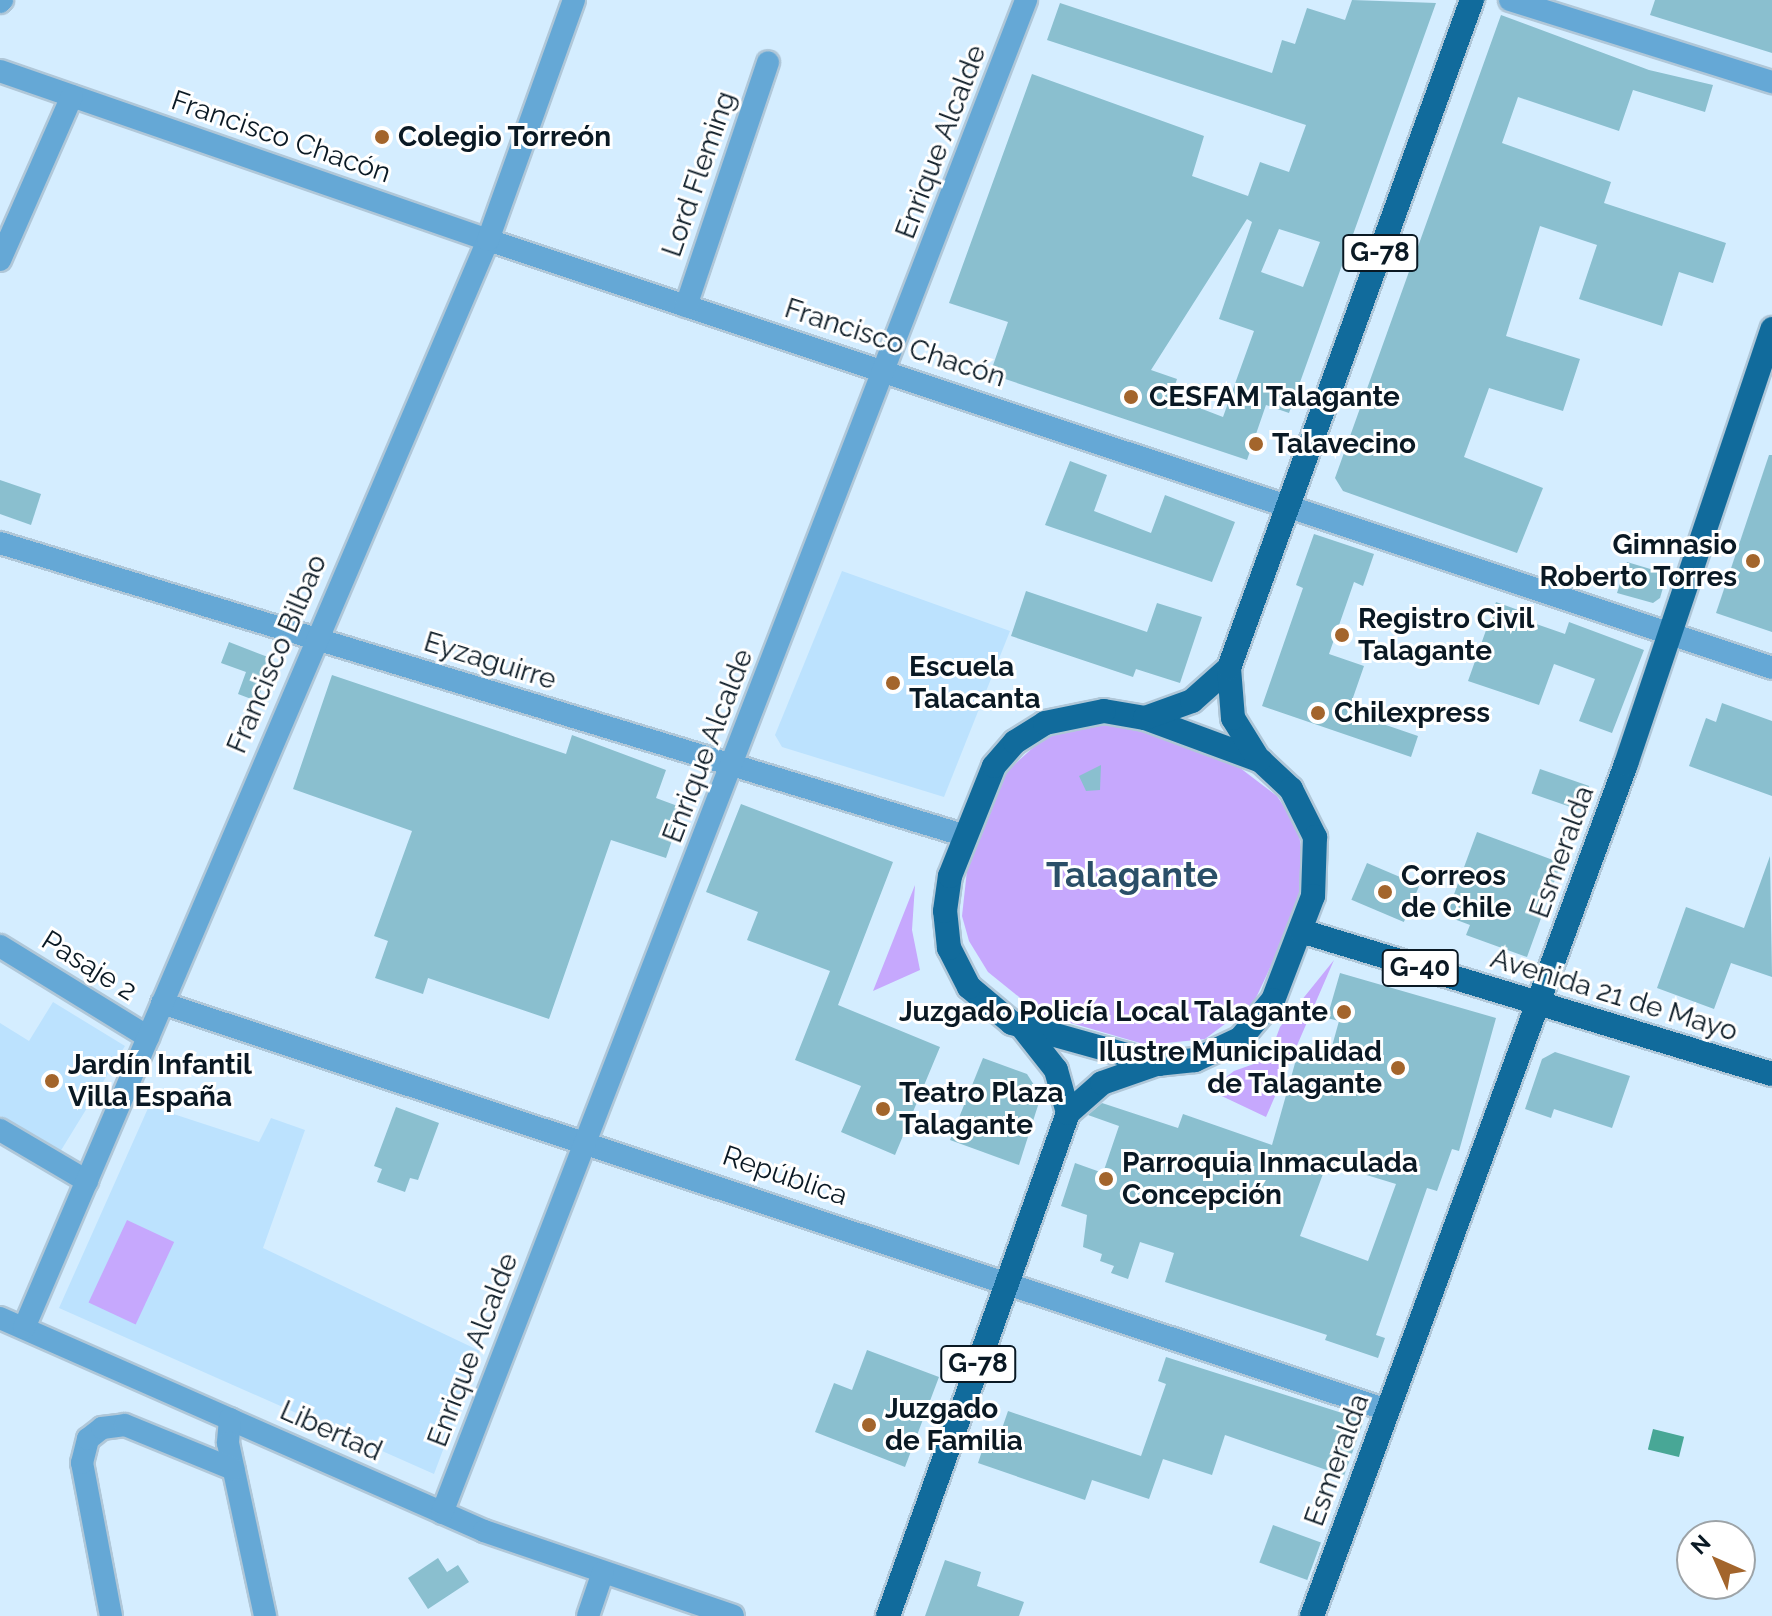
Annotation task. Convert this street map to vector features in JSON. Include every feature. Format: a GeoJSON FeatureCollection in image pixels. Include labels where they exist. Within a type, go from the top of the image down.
{"type":"FeatureCollection","features":[{"type":"Feature","properties":{"kind":"main road","name":"G-78"},"geometry":{"type":"LineString","coordinates":[[888,1616],[1068,1113],[1102,1083],[1159,1064],[1213,1054],[1252,1028],[1273,1000],[1301,931],[1316,880],[1315,837],[1291,789],[1261,761],[1233,718],[1229,668],[1472,0]]}},
{"type":"Feature","properties":{"kind":"main road","name":"Esmeralda"},"geometry":{"type":"LineString","coordinates":[[1312,1616],[1539,1004],[1671,637],[1772,329]]}},
{"type":"Feature","properties":{"kind":"main road","name":"G-78"},"geometry":{"type":"LineString","coordinates":[[1145,718],[1192,701],[1229,668]]}},
{"type":"Feature","properties":{"kind":"main road","name":"G-78"},"geometry":{"type":"LineString","coordinates":[[1159,1064],[1023,1028],[980,1000],[949,948],[946,893],[963,835],[994,766],[1030,732],[1082,712],[1145,718],[1261,761]]}},
{"type":"Feature","properties":{"kind":"main road","name":"Avenida 21 de Mayo"},"geometry":{"type":"LineString","coordinates":[[1301,931],[1772,1074]]}},
{"type":"Feature","properties":{"kind":"main road","name":"G-78"},"geometry":{"type":"LineString","coordinates":[[1023,1028],[1056,1070],[1068,1113]]}},
{"type":"Feature","properties":{"kind":"street","name":"Francisco Bilbao"},"geometry":{"type":"LineString","coordinates":[[24,1328],[488,240],[574,0]]}},
{"type":"Feature","properties":{"kind":"street","name":"Enrique Alcalde"},"geometry":{"type":"LineString","coordinates":[[442,1513],[886,372],[1026,0]]}},
{"type":"Feature","properties":{"kind":"street"},"geometry":{"type":"LineString","coordinates":[[1510,0],[1772,82]]}},
{"type":"Feature","properties":{"kind":"street","name":"Lord Fleming"},"geometry":{"type":"LineString","coordinates":[[686,306],[768,62]]}},
{"type":"Feature","properties":{"kind":"street","name":"Francisco Chacón"},"geometry":{"type":"LineString","coordinates":[[0,71],[488,240],[1671,637],[1772,668]]}},
{"type":"Feature","properties":{"kind":"street"},"geometry":{"type":"LineString","coordinates":[[0,260],[72,96]]}},
{"type":"Feature","properties":{"kind":"street","name":"Eyzaguirre"},"geometry":{"type":"LineString","coordinates":[[0,543],[963,835]]}},
{"type":"Feature","properties":{"kind":"street","name":"Pasaje 2"},"geometry":{"type":"LineString","coordinates":[[0,946],[148,1037]]}},
{"type":"Feature","properties":{"kind":"street","name":"República"},"geometry":{"type":"LineString","coordinates":[[162,1003],[587,1141],[1387,1410]]}},
{"type":"Feature","properties":{"kind":"street"},"geometry":{"type":"LineString","coordinates":[[0,1130],[87,1181]]}},
{"type":"Feature","properties":{"kind":"street","name":"Libertad"},"geometry":{"type":"LineString","coordinates":[[0,1318],[442,1513],[733,1616]]}},
{"type":"Feature","properties":{"kind":"street"},"geometry":{"type":"LineString","coordinates":[[230,1419],[233,1469],[265,1616]]}},
{"type":"Feature","properties":{"kind":"street"},"geometry":{"type":"LineString","coordinates":[[111,1616],[82,1463],[88,1439],[102,1428],[125,1425],[233,1469]]}},
{"type":"Feature","properties":{"kind":"street"},"geometry":{"type":"LineString","coordinates":[[588,1616],[603,1572]]}},
{"type":"Feature","properties":{"kind":"shaded area","name":"Escuela Talacanta"},"geometry":{"type":"Polygon","coordinates":[[[842,571],[1010,631],[944,797],[782,747],[775,735],[842,571]]]}},
{"type":"Feature","properties":{"kind":"shaded area"},"geometry":{"type":"Polygon","coordinates":[[[1105,721],[1223,755],[1277,796],[1298,827],[1303,862],[1298,901],[1286,934],[1254,1002],[1205,1039],[1147,1045],[1040,1014],[988,972],[969,941],[962,916],[970,843],[1004,774],[1047,735],[1105,721]]]}},
{"type":"Feature","properties":{"kind":"shaded area"},"geometry":{"type":"Polygon","coordinates":[[[915,885],[912,930],[920,970],[873,991],[915,885]]]}},
{"type":"Feature","properties":{"kind":"shaded area"},"geometry":{"type":"Polygon","coordinates":[[[1334,960],[1266,1117],[1209,1090],[1234,1071],[1268,1059],[1280,1027],[1334,960]]]}},
{"type":"Feature","properties":{"kind":"shaded area","name":"Jardín Infantil Villa España"},"geometry":{"type":"Polygon","coordinates":[[[53,1002],[125,1046],[60,1152],[0,1116],[0,1023],[29,1041],[53,1002]]]}},
{"type":"Feature","properties":{"kind":"shaded area"},"geometry":{"type":"Polygon","coordinates":[[[149,1106],[259,1142],[271,1118],[305,1130],[263,1248],[480,1351],[434,1474],[59,1308],[149,1106]]]}},
{"type":"Feature","properties":{"kind":"shaded area"},"geometry":{"type":"Polygon","coordinates":[[[127,1220],[174,1242],[136,1324],[89,1302],[127,1220]]]}},
{"type":"Feature","properties":{"kind":"shaded area"},"geometry":{"type":"Polygon","coordinates":[[[1653,1429],[1684,1437],[1679,1457],[1648,1449],[1653,1429]]]}},
{"type":"Feature","properties":{"kind":"building"},"geometry":{"type":"Polygon","coordinates":[[[1352,0],[1436,3],[1289,413],[1266,405],[1247,460],[990,374],[1008,322],[949,303],[1032,74],[1204,136],[1192,176],[1248,196],[1260,162],[1289,172],[1306,125],[1047,40],[1060,3],[1272,73],[1282,40],[1295,44],[1307,8],[1345,20],[1352,0]],[[1247,219],[1151,370],[1177,379],[1171,397],[1223,417],[1254,331],[1219,319],[1252,222],[1247,219]],[[1279,229],[1261,272],[1303,287],[1320,242],[1279,229]]]}},
{"type":"Feature","properties":{"kind":"building"},"geometry":{"type":"Polygon","coordinates":[[[1655,0],[1772,0],[1772,53],[1650,15],[1655,0]]]}},
{"type":"Feature","properties":{"kind":"building"},"geometry":{"type":"Polygon","coordinates":[[[1501,15],[1649,70],[1713,85],[1705,112],[1633,90],[1619,131],[1518,97],[1502,143],[1611,182],[1604,203],[1726,243],[1713,283],[1679,272],[1662,326],[1579,299],[1597,245],[1540,226],[1506,336],[1580,359],[1563,411],[1489,388],[1464,457],[1543,488],[1517,553],[1343,491],[1335,478],[1501,15]]]}},
{"type":"Feature","properties":{"kind":"building","name":"Gimnasio Roberto Torres"},"geometry":{"type":"Polygon","coordinates":[[[1769,455],[1772,455],[1772,632],[1716,613],[1769,455]]]}},
{"type":"Feature","properties":{"kind":"building"},"geometry":{"type":"Polygon","coordinates":[[[1070,461],[1107,475],[1094,511],[1151,533],[1165,495],[1235,522],[1212,582],[1045,525],[1070,461]]]}},
{"type":"Feature","properties":{"kind":"building"},"geometry":{"type":"Polygon","coordinates":[[[0,480],[41,494],[31,525],[0,514],[0,480]]]}},
{"type":"Feature","properties":{"kind":"building"},"geometry":{"type":"Polygon","coordinates":[[[1314,534],[1374,554],[1363,586],[1354,582],[1329,654],[1364,666],[1348,712],[1418,736],[1411,757],[1262,706],[1303,588],[1296,585],[1314,534]]]}},
{"type":"Feature","properties":{"kind":"building"},"geometry":{"type":"Polygon","coordinates":[[[1627,562],[1667,574],[1660,598],[1653,603],[1617,593],[1627,562]]]}},
{"type":"Feature","properties":{"kind":"building"},"geometry":{"type":"Polygon","coordinates":[[[1026,591],[1147,632],[1157,603],[1202,617],[1180,683],[1136,669],[1133,677],[1011,636],[1026,591]]]}},
{"type":"Feature","properties":{"kind":"building"},"geometry":{"type":"Polygon","coordinates":[[[1496,602],[1521,611],[1519,618],[1565,634],[1569,622],[1644,650],[1612,733],[1579,721],[1595,679],[1554,664],[1539,705],[1468,681],[1496,602]]]}},
{"type":"Feature","properties":{"kind":"building"},"geometry":{"type":"Polygon","coordinates":[[[229,642],[273,659],[257,701],[238,694],[246,672],[221,663],[229,642]]]}},
{"type":"Feature","properties":{"kind":"building"},"geometry":{"type":"Polygon","coordinates":[[[332,675],[566,754],[572,735],[666,770],[656,798],[683,808],[666,858],[611,840],[549,1019],[428,978],[423,994],[375,978],[388,941],[374,936],[412,831],[293,789],[332,675]]]}},
{"type":"Feature","properties":{"kind":"building"},"geometry":{"type":"Polygon","coordinates":[[[1722,703],[1772,721],[1772,796],[1689,766],[1706,718],[1716,722],[1722,703]]]}},
{"type":"Feature","properties":{"kind":"building"},"geometry":{"type":"Polygon","coordinates":[[[1101,765],[1100,790],[1086,791],[1079,776],[1101,765]]]}},
{"type":"Feature","properties":{"kind":"building"},"geometry":{"type":"Polygon","coordinates":[[[1540,769],[1589,786],[1581,811],[1532,794],[1540,769]]]}},
{"type":"Feature","properties":{"kind":"building"},"geometry":{"type":"Polygon","coordinates":[[[741,804],[893,862],[838,1005],[940,1047],[895,1155],[841,1132],[861,1086],[795,1060],[830,971],[747,940],[758,912],[706,892],[741,804]]]}},
{"type":"Feature","properties":{"kind":"building"},"geometry":{"type":"Polygon","coordinates":[[[1477,832],[1561,863],[1527,957],[1466,935],[1470,925],[1446,916],[1477,832]]]}},
{"type":"Feature","properties":{"kind":"building"},"geometry":{"type":"Polygon","coordinates":[[[1770,856],[1772,977],[1731,963],[1714,1009],[1657,988],[1686,907],[1744,928],[1770,856]]]}},
{"type":"Feature","properties":{"kind":"building","name":"Correos de Chile"},"geometry":{"type":"Polygon","coordinates":[[[1367,863],[1419,885],[1404,922],[1351,900],[1367,863]]]}},
{"type":"Feature","properties":{"kind":"building"},"geometry":{"type":"Polygon","coordinates":[[[1340,973],[1496,1018],[1459,1151],[1452,1149],[1437,1191],[1427,1188],[1376,1335],[1385,1338],[1378,1358],[1325,1340],[1327,1335],[1165,1282],[1174,1253],[1140,1242],[1128,1279],[1111,1273],[1114,1266],[1100,1261],[1102,1254],[1083,1247],[1087,1215],[1061,1206],[1075,1163],[1103,1173],[1119,1126],[1088,1115],[1102,1103],[1178,1128],[1183,1114],[1272,1145],[1299,1049],[1329,1057],[1339,1021],[1327,1018],[1340,973]],[[1327,1163],[1300,1236],[1368,1261],[1396,1184],[1327,1163]]]}},
{"type":"Feature","properties":{"kind":"building"},"geometry":{"type":"Polygon","coordinates":[[[1555,1052],[1630,1076],[1612,1128],[1554,1109],[1551,1118],[1525,1109],[1542,1059],[1555,1052]]]}},
{"type":"Feature","properties":{"kind":"building"},"geometry":{"type":"Polygon","coordinates":[[[983,1058],[1027,1074],[1041,1096],[1019,1165],[950,1140],[983,1058]]]}},
{"type":"Feature","properties":{"kind":"building"},"geometry":{"type":"Polygon","coordinates":[[[396,1107],[439,1123],[418,1180],[410,1178],[405,1192],[377,1182],[382,1169],[374,1166],[396,1107]]]}},
{"type":"Feature","properties":{"kind":"building","name":"Juzgado de Familia"},"geometry":{"type":"Polygon","coordinates":[[[867,1350],[939,1377],[905,1467],[815,1432],[834,1383],[852,1390],[867,1350]]]}},
{"type":"Feature","properties":{"kind":"building"},"geometry":{"type":"Polygon","coordinates":[[[1166,1357],[1364,1420],[1344,1476],[1225,1435],[1212,1475],[1163,1459],[1149,1499],[1092,1480],[1085,1500],[978,1463],[985,1442],[996,1446],[1008,1411],[1141,1456],[1166,1384],[1158,1381],[1166,1357]]]}},
{"type":"Feature","properties":{"kind":"building"},"geometry":{"type":"Polygon","coordinates":[[[1273,1525],[1321,1542],[1307,1580],[1259,1563],[1273,1525]]]}},
{"type":"Feature","properties":{"kind":"building"},"geometry":{"type":"Polygon","coordinates":[[[438,1558],[447,1572],[458,1565],[469,1582],[428,1609],[408,1578],[438,1558]]]}},
{"type":"Feature","properties":{"kind":"building"},"geometry":{"type":"Polygon","coordinates":[[[945,1560],[981,1572],[977,1586],[1024,1602],[1019,1616],[925,1616],[945,1560]]]}},
{"type":"Feature","properties":{"kind":"place","name":"Colegio Torreón"},"geometry":{"type":"Point","coordinates":[382,137]}},
{"type":"Feature","properties":{"kind":"place","name":"CESFAM Talagante"},"geometry":{"type":"Point","coordinates":[1131,397]}},
{"type":"Feature","properties":{"kind":"place","name":"Talavecino"},"geometry":{"type":"Point","coordinates":[1256,444]}},
{"type":"Feature","properties":{"kind":"place","name":"Gimnasio Roberto Torres"},"geometry":{"type":"Point","coordinates":[1753,561]}},
{"type":"Feature","properties":{"kind":"place","name":"Registro Civil Talagante"},"geometry":{"type":"Point","coordinates":[1342,635]}},
{"type":"Feature","properties":{"kind":"place","name":"Escuela Talacanta"},"geometry":{"type":"Point","coordinates":[893,683]}},
{"type":"Feature","properties":{"kind":"place","name":"Chilexpress"},"geometry":{"type":"Point","coordinates":[1318,713]}},
{"type":"Feature","properties":{"kind":"place","name":"Correos de Chile"},"geometry":{"type":"Point","coordinates":[1385,892]}},
{"type":"Feature","properties":{"kind":"place","name":"Juzgado Policía Local Talagante"},"geometry":{"type":"Point","coordinates":[1344,1012]}},
{"type":"Feature","properties":{"kind":"place","name":"Ilustre Municipalidad de Talagante"},"geometry":{"type":"Point","coordinates":[1398,1068]}},
{"type":"Feature","properties":{"kind":"place","name":"Jardín Infantil Villa España"},"geometry":{"type":"Point","coordinates":[52,1081]}},
{"type":"Feature","properties":{"kind":"place","name":"Teatro Plaza Talagante"},"geometry":{"type":"Point","coordinates":[883,1109]}},
{"type":"Feature","properties":{"kind":"place","name":"Parroquia Inmaculada Concepción"},"geometry":{"type":"Point","coordinates":[1106,1179]}},
{"type":"Feature","properties":{"kind":"place","name":"Juzgado de Familia"},"geometry":{"type":"Point","coordinates":[869,1425]}},
{"type":"Feature","properties":{"kind":"district","name":"Talagante"},"geometry":{"type":"Point","coordinates":[1132,875]}}]}
